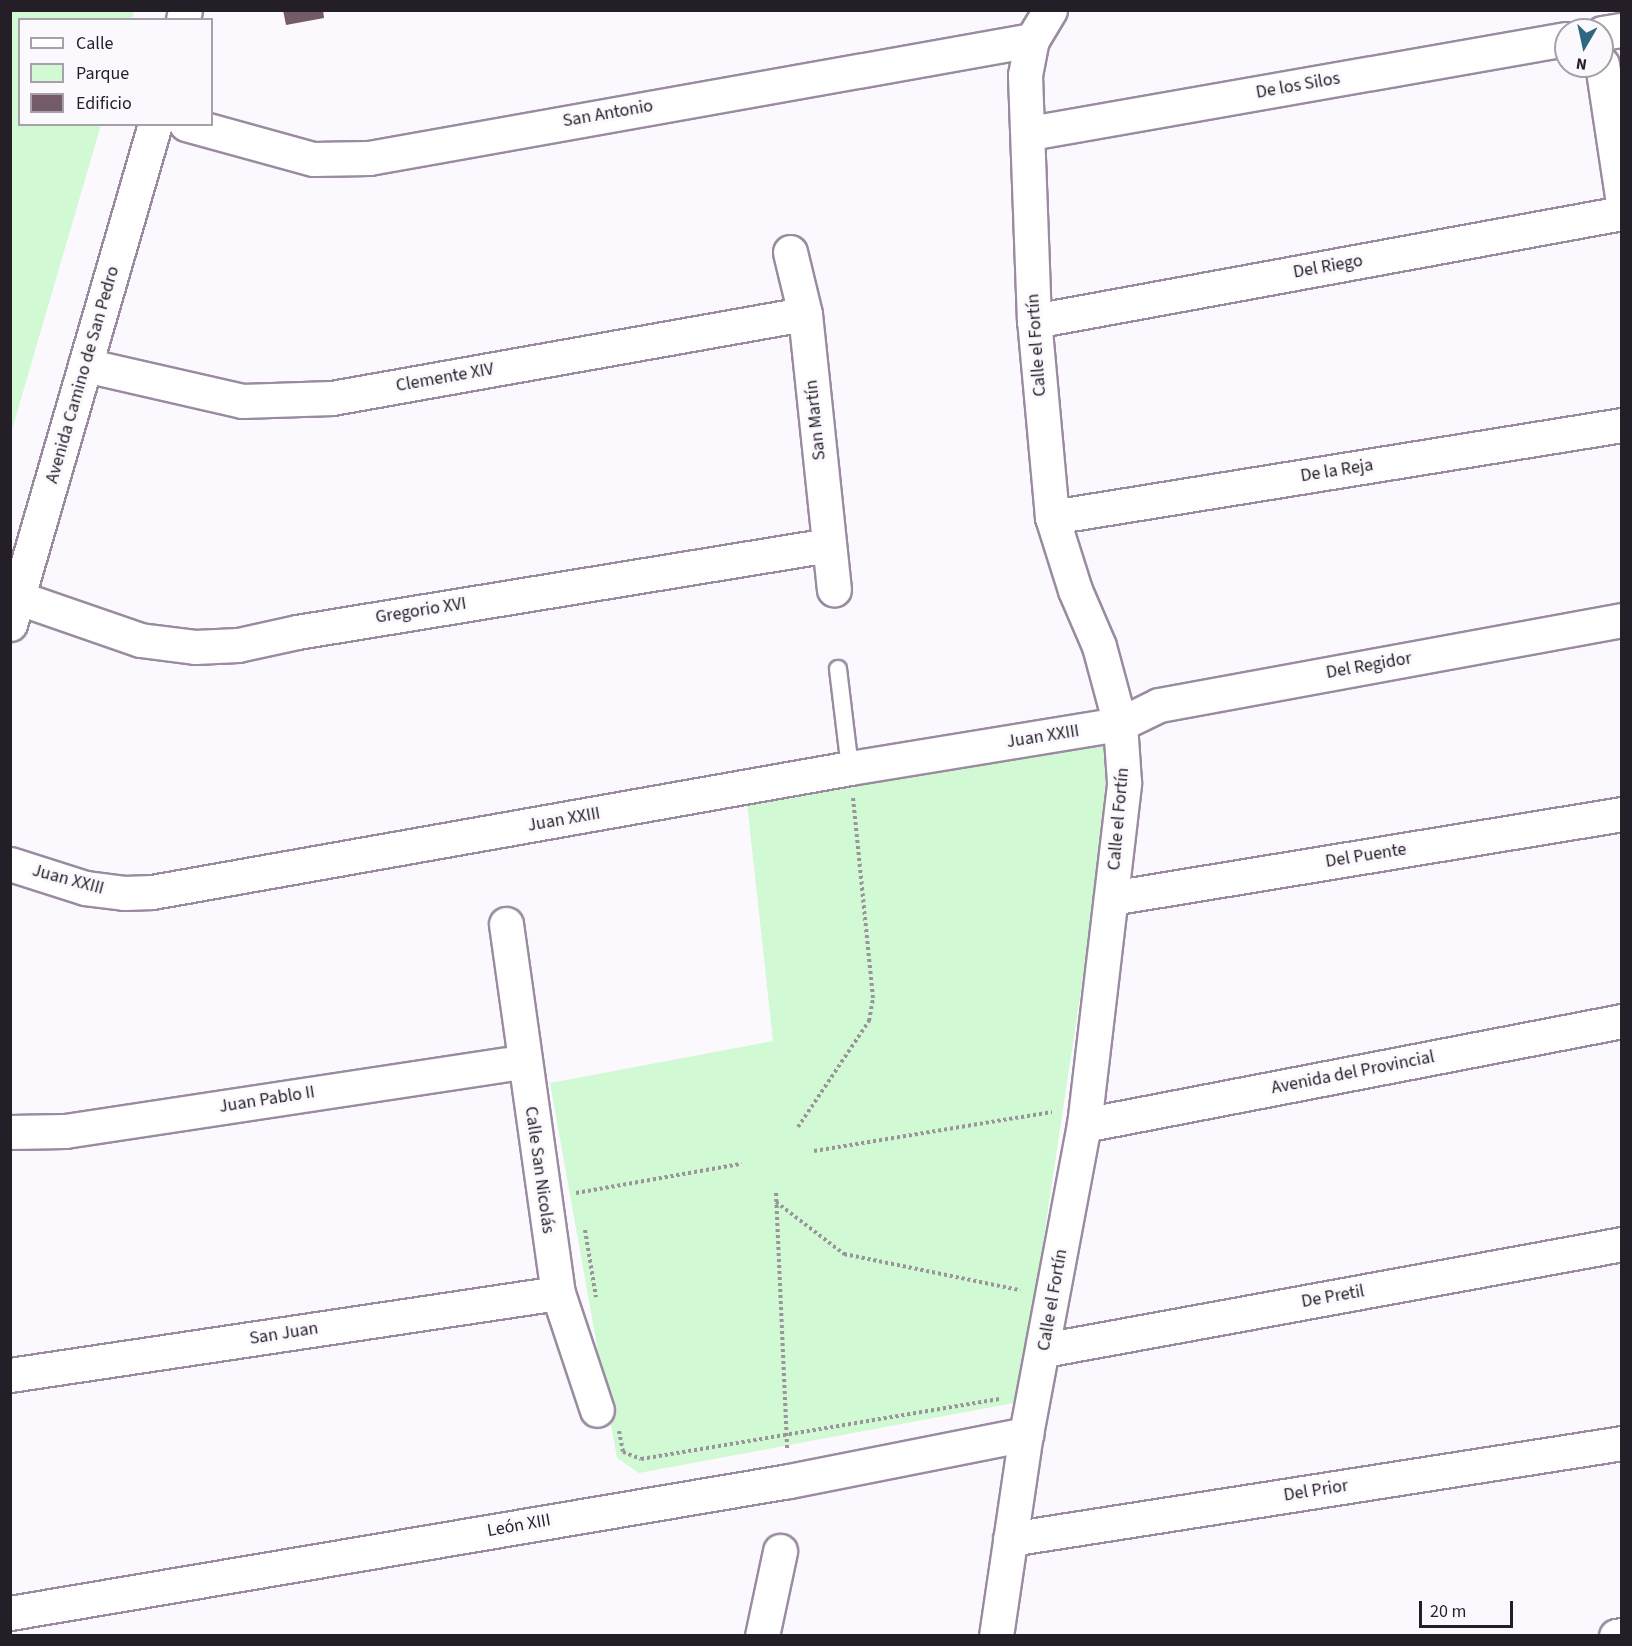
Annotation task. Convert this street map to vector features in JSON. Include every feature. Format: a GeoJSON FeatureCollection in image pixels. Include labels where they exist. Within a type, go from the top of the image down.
{"type":"FeatureCollection","features":[{"type":"Feature","properties":{"kind":"street","name":"Calle el Fortín"},"geometry":{"type":"LineString","coordinates":[[996,1635],[1026,1434],[1054,1296],[1068,1124],[1111,898],[1124,782],[1120,724],[1099,646],[1075,590],[1052,517],[1034,321],[1030,133],[1025,75],[1032,40],[1050,10]]}},
{"type":"Feature","properties":{"kind":"street","name":"San Antonio"},"geometry":{"type":"LineString","coordinates":[[193,126],[313,159],[369,158],[1032,40]]}},
{"type":"Feature","properties":{"kind":"street","name":"De los Silos"},"geometry":{"type":"LineString","coordinates":[[1030,133],[1554,41]]}},
{"type":"Feature","properties":{"kind":"street"},"geometry":{"type":"LineString","coordinates":[[1604,78],[1622,197]]}},
{"type":"Feature","properties":{"kind":"street","name":"Avenida Camino de San Pedro"},"geometry":{"type":"LineString","coordinates":[[15,611],[153,126]]}},
{"type":"Feature","properties":{"kind":"street","name":"Del Riego"},"geometry":{"type":"LineString","coordinates":[[1034,321],[1622,213]]}},
{"type":"Feature","properties":{"kind":"street","name":"San Martín"},"geometry":{"type":"LineString","coordinates":[[790,252],[805,314],[834,589]]}},
{"type":"Feature","properties":{"kind":"street","name":"Clemente XIV"},"geometry":{"type":"LineString","coordinates":[[85,365],[242,401],[332,398],[805,314]]}},
{"type":"Feature","properties":{"kind":"street","name":"De la Reja"},"geometry":{"type":"LineString","coordinates":[[1052,517],[1622,425]]}},
{"type":"Feature","properties":{"kind":"street","name":"Gregorio XVI"},"geometry":{"type":"LineString","coordinates":[[15,611],[140,640],[195,647],[238,645],[297,632],[830,545]]}},
{"type":"Feature","properties":{"kind":"street","name":"Del Regidor"},"geometry":{"type":"LineString","coordinates":[[1120,724],[1159,705],[1622,620]]}},
{"type":"Feature","properties":{"kind":"street","name":"Juan XXIII"},"geometry":{"type":"LineString","coordinates":[[10,864],[85,888],[124,893],[152,892],[850,768],[1120,724]]}},
{"type":"Feature","properties":{"kind":"street","name":"Del Puente"},"geometry":{"type":"LineString","coordinates":[[1111,898],[1622,814]]}},
{"type":"Feature","properties":{"kind":"street","name":"Calle San Nicolás"},"geometry":{"type":"LineString","coordinates":[[506,924],[523,1062],[558,1293],[608,1419]]}},
{"type":"Feature","properties":{"kind":"street","name":"Avenida del Provincial"},"geometry":{"type":"LineString","coordinates":[[1068,1124],[1622,1022]]}},
{"type":"Feature","properties":{"kind":"street","name":"Juan Pablo II"},"geometry":{"type":"LineString","coordinates":[[10,1132],[65,1131],[523,1062]]}},
{"type":"Feature","properties":{"kind":"street","name":"De Pretil"},"geometry":{"type":"LineString","coordinates":[[1044,1350],[1622,1244]]}},
{"type":"Feature","properties":{"kind":"street","name":"San Juan"},"geometry":{"type":"LineString","coordinates":[[10,1375],[558,1293]]}},
{"type":"Feature","properties":{"kind":"street","name":"León XIII"},"geometry":{"type":"LineString","coordinates":[[10,1612],[789,1481],[1026,1434]]}},
{"type":"Feature","properties":{"kind":"street","name":"Del Prior"},"geometry":{"type":"LineString","coordinates":[[1010,1539],[1622,1443]]}},
{"type":"Feature","properties":{"kind":"street"},"geometry":{"type":"LineString","coordinates":[[762,1635],[780,1551]]}},
{"type":"Feature","properties":{"kind":"street"},"geometry":{"type":"LineString","coordinates":[[1616,1635],[1622,1635]]}},
{"type":"Feature","properties":{"kind":"lane"},"geometry":{"type":"LineString","coordinates":[[838,669],[850,768]]}},
{"type":"Feature","properties":{"kind":"path"},"geometry":{"type":"LineString","coordinates":[[798,1127],[869,1021],[873,998],[850,768]]}},
{"type":"Feature","properties":{"kind":"path"},"geometry":{"type":"LineString","coordinates":[[1054,1112],[1056,1101]]}},
{"type":"Feature","properties":{"kind":"path"},"geometry":{"type":"LineString","coordinates":[[814,1151],[1054,1112],[1068,1124]]}},
{"type":"Feature","properties":{"kind":"path"},"geometry":{"type":"LineString","coordinates":[[543,1199],[741,1164]]}},
{"type":"Feature","properties":{"kind":"path"},"geometry":{"type":"LineString","coordinates":[[576,1181],[580,1204]]}},
{"type":"Feature","properties":{"kind":"path"},"geometry":{"type":"LineString","coordinates":[[776,1193],[789,1481]]}},
{"type":"Feature","properties":{"kind":"path"},"geometry":{"type":"LineString","coordinates":[[776,1202],[844,1254],[1054,1296]]}},
{"type":"Feature","properties":{"kind":"path"},"geometry":{"type":"LineString","coordinates":[[584,1227],[599,1310]]}},
{"type":"Feature","properties":{"kind":"path"},"geometry":{"type":"LineString","coordinates":[[608,1419],[623,1452],[641,1460],[1010,1397]]}},
{"type":"Feature","properties":{"kind":"green space"},"geometry":{"type":"Polygon","coordinates":[[[11,10],[134,11],[132,18],[18,18],[18,126],[101,126],[11,433],[11,10]]]}},
{"type":"Feature","properties":{"kind":"green space"},"geometry":{"type":"Polygon","coordinates":[[[1095,738],[1108,743],[1098,877],[1019,1402],[639,1473],[617,1458],[550,1083],[773,1041],[746,794],[1095,738]]]}},
{"type":"Feature","properties":{"kind":"building"},"geometry":{"type":"Polygon","coordinates":[[[283,10],[323,10],[324,18],[286,25],[283,10]]]}}]}
